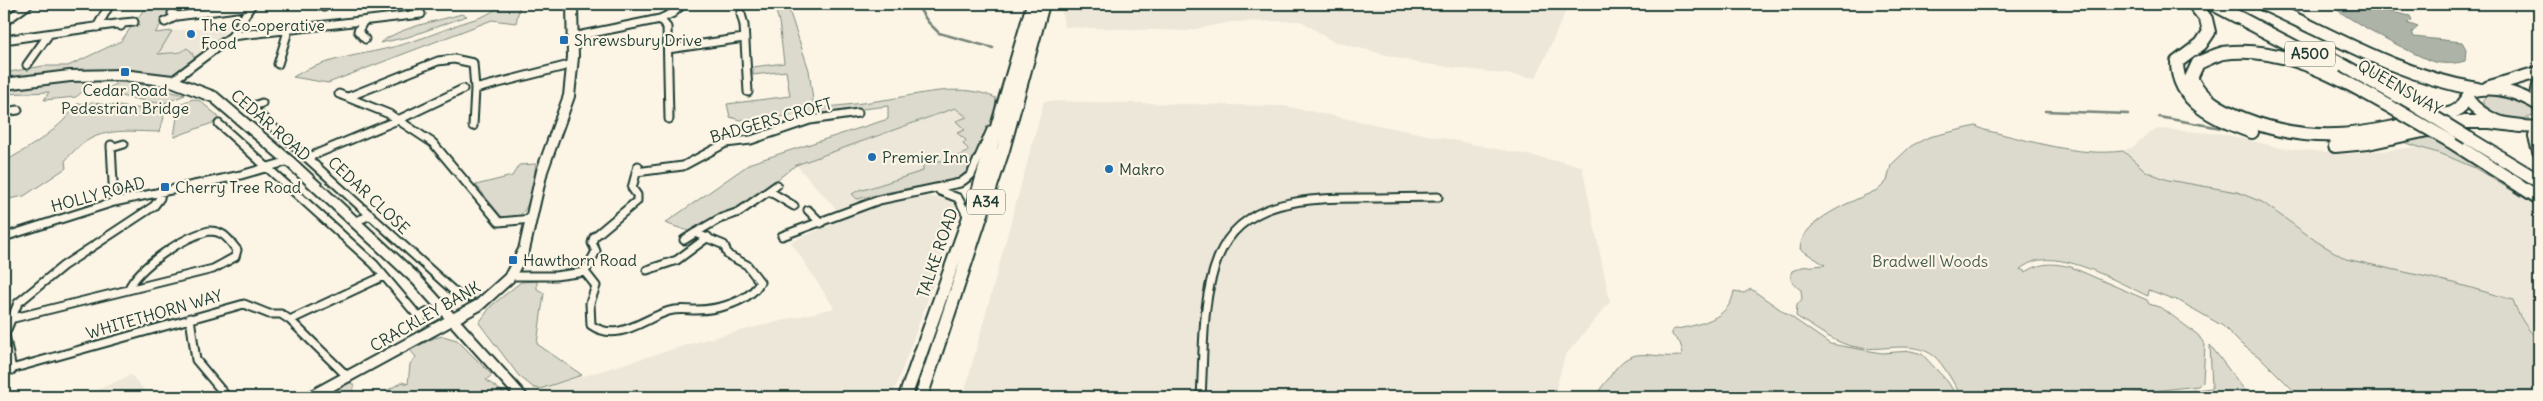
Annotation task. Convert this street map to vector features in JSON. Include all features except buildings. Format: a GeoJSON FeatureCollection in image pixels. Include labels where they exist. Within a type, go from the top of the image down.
{"type":"FeatureCollection","features":[{"type":"Feature","properties":{"kind":"highway","name":"TALKE ROAD"},"geometry":{"type":"LineString","coordinates":[[905,397],[968,217],[1009,92],[1033,4]]}},
{"type":"Feature","properties":{"kind":"highway","name":"TALKE ROAD"},"geometry":{"type":"LineString","coordinates":[[921,397],[1003,150],[1043,4]]}},
{"type":"Feature","properties":{"kind":"highway"},"geometry":{"type":"LineString","coordinates":[[2194,4],[2206,19],[2209,32],[2201,44],[2177,62],[2176,76],[2184,91],[2195,102],[2222,119],[2247,130],[2291,143],[2333,147],[2368,143],[2464,122],[2490,122],[2522,126]]}},
{"type":"Feature","properties":{"kind":"highway","name":"QUEENSWAY"},"geometry":{"type":"LineString","coordinates":[[2213,4],[2330,65],[2405,108]]}},
{"type":"Feature","properties":{"kind":"highway","name":"QUEENSWAY"},"geometry":{"type":"LineString","coordinates":[[2228,4],[2459,140],[2539,191]]}},
{"type":"Feature","properties":{"kind":"highway"},"geometry":{"type":"LineString","coordinates":[[2263,4],[2417,77],[2447,85],[2480,88]]}},
{"type":"Feature","properties":{"kind":"highway"},"geometry":{"type":"LineString","coordinates":[[2467,98],[2452,113],[2348,136],[2314,138],[2269,130],[2229,113],[2208,101],[2198,92],[2191,78],[2198,63],[2219,54],[2235,52],[2268,55],[2317,68],[2405,108],[2459,140],[2539,198]]}},
{"type":"Feature","properties":{"kind":"highway"},"geometry":{"type":"LineString","coordinates":[[2538,127],[2535,138],[2539,151]]}},
{"type":"Feature","properties":{"kind":"highway","name":"QUEENSWAY"},"geometry":{"type":"LineString","coordinates":[[2459,140],[2539,181]]}},
{"type":"Feature","properties":{"kind":"main road"},"geometry":{"type":"LineString","coordinates":[[2538,127],[2522,126],[2485,114],[2475,108],[2467,98],[2468,94],[2480,88],[2539,72]]}},
{"type":"Feature","properties":{"kind":"main road"},"geometry":{"type":"LineString","coordinates":[[2539,83],[2537,92],[2539,99]]}},
{"type":"Feature","properties":{"kind":"main road"},"geometry":{"type":"LineString","coordinates":[[2480,88],[2505,90],[2539,104]]}},
{"type":"Feature","properties":{"kind":"street"},"geometry":{"type":"LineString","coordinates":[[4,22],[29,4]]}},
{"type":"Feature","properties":{"kind":"street"},"geometry":{"type":"LineString","coordinates":[[97,27],[110,4]]}},
{"type":"Feature","properties":{"kind":"street","name":"CRACKLEY BANK"},"geometry":{"type":"LineString","coordinates":[[310,397],[490,299],[513,276],[528,243],[539,180],[566,109],[573,64],[572,4]]}},
{"type":"Feature","properties":{"kind":"street"},"geometry":{"type":"LineString","coordinates":[[572,37],[660,19],[673,13],[683,4]]}},
{"type":"Feature","properties":{"kind":"street"},"geometry":{"type":"LineString","coordinates":[[165,22],[175,14],[251,5]]}},
{"type":"Feature","properties":{"kind":"street"},"geometry":{"type":"LineString","coordinates":[[172,81],[212,53],[232,36],[251,5]]}},
{"type":"Feature","properties":{"kind":"street"},"geometry":{"type":"LineString","coordinates":[[232,36],[411,18],[421,14]]}},
{"type":"Feature","properties":{"kind":"street"},"geometry":{"type":"LineString","coordinates":[[741,14],[748,92]]}},
{"type":"Feature","properties":{"kind":"street"},"geometry":{"type":"LineString","coordinates":[[4,16],[12,16]]}},
{"type":"Feature","properties":{"kind":"street"},"geometry":{"type":"LineString","coordinates":[[660,19],[668,27],[669,120]]}},
{"type":"Feature","properties":{"kind":"street"},"geometry":{"type":"LineString","coordinates":[[4,40],[97,27],[121,26],[134,22]]}},
{"type":"Feature","properties":{"kind":"street"},"geometry":{"type":"LineString","coordinates":[[363,22],[358,32],[366,39]]}},
{"type":"Feature","properties":{"kind":"street"},"geometry":{"type":"LineString","coordinates":[[278,64],[288,31]]}},
{"type":"Feature","properties":{"kind":"street"},"geometry":{"type":"LineString","coordinates":[[27,65],[49,34]]}},
{"type":"Feature","properties":{"kind":"street"},"geometry":{"type":"LineString","coordinates":[[668,49],[744,38]]}},
{"type":"Feature","properties":{"kind":"street"},"geometry":{"type":"LineString","coordinates":[[348,97],[438,61],[454,59],[473,62],[475,89],[473,126]]}},
{"type":"Feature","properties":{"kind":"street"},"geometry":{"type":"LineString","coordinates":[[475,89],[505,83],[573,64]]}},
{"type":"Feature","properties":{"kind":"street","name":"CEDAR ROAD"},"geometry":{"type":"LineString","coordinates":[[4,84],[96,75],[146,77],[172,81],[214,97],[288,161],[416,279],[522,397]]}},
{"type":"Feature","properties":{"kind":"street"},"geometry":{"type":"LineString","coordinates":[[309,158],[459,92]]}},
{"type":"Feature","properties":{"kind":"street"},"geometry":{"type":"LineString","coordinates":[[782,236],[879,200],[960,183],[971,175],[1009,92]]}},
{"type":"Feature","properties":{"kind":"street"},"geometry":{"type":"LineString","coordinates":[[339,94],[400,119],[432,143],[499,222],[532,219]]}},
{"type":"Feature","properties":{"kind":"street","name":"CEDAR ROAD"},"geometry":{"type":"LineString","coordinates":[[251,107],[262,103]]}},
{"type":"Feature","properties":{"kind":"street","name":"CEDAR CLOSE"},"geometry":{"type":"LineString","coordinates":[[251,107],[458,295],[470,297]]}},
{"type":"Feature","properties":{"kind":"street"},"geometry":{"type":"LineString","coordinates":[[4,112],[18,110]]}},
{"type":"Feature","properties":{"kind":"street","name":"BADGERS CROFT"},"geometry":{"type":"LineString","coordinates":[[585,272],[596,251],[592,243],[594,237],[637,201],[637,195],[632,188],[637,169],[682,166],[715,148],[751,140],[765,132],[810,120],[846,113],[858,113]]}},
{"type":"Feature","properties":{"kind":"street"},"geometry":{"type":"LineString","coordinates":[[230,122],[220,125],[374,264],[420,319],[428,312]]}},
{"type":"Feature","properties":{"kind":"street"},"geometry":{"type":"LineString","coordinates":[[114,202],[111,146],[124,144]]}},
{"type":"Feature","properties":{"kind":"street","name":"HOLLY ROAD"},"geometry":{"type":"LineString","coordinates":[[4,237],[114,202],[267,168],[288,161]]}},
{"type":"Feature","properties":{"kind":"street"},"geometry":{"type":"LineString","coordinates":[[684,240],[718,219],[739,212],[777,185]]}},
{"type":"Feature","properties":{"kind":"street"},"geometry":{"type":"LineString","coordinates":[[932,190],[948,192],[958,198],[968,217]]}},
{"type":"Feature","properties":{"kind":"street"},"geometry":{"type":"LineString","coordinates":[[8,371],[5,334],[18,303],[63,266],[154,206],[160,198],[161,191]]}},
{"type":"Feature","properties":{"kind":"street"},"geometry":{"type":"LineString","coordinates":[[768,191],[794,206]]}},
{"type":"Feature","properties":{"kind":"street"},"geometry":{"type":"LineString","coordinates":[[1201,397],[1210,288],[1219,256],[1228,239],[1246,220],[1285,202],[1313,198],[1438,197]]}},
{"type":"Feature","properties":{"kind":"street"},"geometry":{"type":"LineString","coordinates":[[808,210],[821,223]]}},
{"type":"Feature","properties":{"kind":"street"},"geometry":{"type":"LineString","coordinates":[[354,222],[371,215]]}},
{"type":"Feature","properties":{"kind":"street"},"geometry":{"type":"LineString","coordinates":[[10,319],[128,290],[225,265],[235,257],[237,250],[224,233],[218,230],[199,233],[140,273],[132,281],[128,290]]}},
{"type":"Feature","properties":{"kind":"street"},"geometry":{"type":"LineString","coordinates":[[513,276],[555,276],[585,272],[596,286],[590,303],[591,325],[595,330],[603,332],[613,332],[647,323],[673,310],[706,309],[746,298],[759,288],[760,282],[747,265],[728,256],[724,245],[695,232]]}},
{"type":"Feature","properties":{"kind":"street"},"geometry":{"type":"LineString","coordinates":[[647,270],[677,260],[708,237]]}},
{"type":"Feature","properties":{"kind":"street"},"geometry":{"type":"LineString","coordinates":[[290,320],[384,276]]}},
{"type":"Feature","properties":{"kind":"street","name":"WHITETHORN WAY"},"geometry":{"type":"LineString","coordinates":[[8,371],[244,304],[269,314],[281,314],[290,320],[348,377]]}},
{"type":"Feature","properties":{"kind":"street"},"geometry":{"type":"LineString","coordinates":[[190,318],[196,360],[227,397]]}},
{"type":"Feature","properties":{"kind":"shaded area"},"geometry":{"type":"Polygon","coordinates":[[[1061,4],[1569,4],[1536,78],[1418,63],[1332,41],[1301,21],[1231,22],[1186,31],[1064,27],[1061,4]]]}},
{"type":"Feature","properties":{"kind":"shaded area"},"geometry":{"type":"Polygon","coordinates":[[[2360,5],[2410,16],[2412,20],[2407,23],[2418,27],[2412,32],[2414,37],[2462,42],[2466,49],[2465,61],[2446,63],[2426,59],[2365,27],[2334,7],[2360,5]]]}},
{"type":"Feature","properties":{"kind":"shaded area"},"geometry":{"type":"Polygon","coordinates":[[[228,25],[221,41],[196,59],[189,49],[157,54],[172,31],[228,25]]]}},
{"type":"Feature","properties":{"kind":"shaded area"},"geometry":{"type":"Polygon","coordinates":[[[1044,101],[1284,106],[1582,166],[1610,302],[1565,356],[1555,392],[1551,397],[963,397],[1044,101]]]}},
{"type":"Feature","properties":{"kind":"shaded area"},"geometry":{"type":"Polygon","coordinates":[[[956,108],[967,117],[965,130],[957,133],[966,141],[967,152],[946,161],[930,161],[923,171],[855,192],[852,194],[857,199],[867,199],[838,211],[796,165],[956,108]]]}},
{"type":"Feature","properties":{"kind":"shaded area"},"geometry":{"type":"Polygon","coordinates":[[[2159,129],[2224,134],[2281,148],[2349,154],[2439,145],[2539,207],[2539,341],[2527,329],[2513,300],[2357,263],[2332,252],[2262,202],[2168,180],[2147,172],[2123,151],[2133,147],[2148,133],[2159,129]]]}},
{"type":"Feature","properties":{"kind":"shaded area"},"geometry":{"type":"Polygon","coordinates":[[[927,196],[950,200],[957,208],[937,274],[892,397],[549,397],[540,389],[707,339],[834,308],[791,242],[879,204],[910,197],[927,196]]]}},
{"type":"Feature","properties":{"kind":"shaded area"},"geometry":{"type":"Polygon","coordinates":[[[131,375],[151,397],[81,397],[131,375]]]}},
{"type":"Feature","properties":{"kind":"green space"},"geometry":{"type":"Polygon","coordinates":[[[148,4],[175,4],[155,33],[172,31],[158,54],[181,52],[187,48],[191,51],[196,61],[179,72],[168,76],[4,81],[4,73],[43,66],[68,66],[121,41],[148,4]]]}},
{"type":"Feature","properties":{"kind":"green space"},"geometry":{"type":"Polygon","coordinates":[[[499,4],[520,4],[516,23],[492,20],[328,83],[293,77],[314,66],[349,56],[395,47],[424,37],[482,16],[492,11],[499,4]]]}},
{"type":"Feature","properties":{"kind":"green space"},"geometry":{"type":"Polygon","coordinates":[[[774,4],[787,4],[809,70],[814,108],[957,90],[983,93],[996,98],[994,117],[968,169],[961,177],[943,184],[909,188],[857,199],[852,194],[861,189],[863,190],[923,171],[923,164],[930,161],[946,161],[967,152],[968,149],[963,144],[966,140],[957,133],[965,130],[956,121],[967,117],[955,108],[796,165],[746,204],[688,231],[665,223],[751,163],[888,119],[888,106],[846,111],[814,118],[814,114],[740,120],[730,117],[727,104],[790,96],[786,71],[753,75],[753,67],[784,63],[779,22],[774,4]]]}},
{"type":"Feature","properties":{"kind":"green space"},"geometry":{"type":"Polygon","coordinates":[[[462,14],[467,16],[408,37],[380,43],[388,37],[408,29],[462,14]]]}},
{"type":"Feature","properties":{"kind":"green space"},"geometry":{"type":"Polygon","coordinates":[[[99,78],[76,97],[44,100],[49,92],[4,94],[4,86],[99,78]]]}},
{"type":"Feature","properties":{"kind":"green space"},"geometry":{"type":"Polygon","coordinates":[[[119,82],[138,84],[185,95],[162,104],[110,94],[107,89],[119,82]]]}},
{"type":"Feature","properties":{"kind":"green space"},"geometry":{"type":"Polygon","coordinates":[[[2492,95],[2523,102],[2532,110],[2534,115],[2528,118],[2514,119],[2498,114],[2482,101],[2486,96],[2492,95]]]}},
{"type":"Feature","properties":{"kind":"green space"},"geometry":{"type":"Polygon","coordinates":[[[193,99],[200,101],[218,116],[218,121],[174,137],[179,104],[193,99]]]}},
{"type":"Feature","properties":{"kind":"green space"},"geometry":{"type":"Polygon","coordinates":[[[92,103],[161,111],[164,118],[159,132],[131,131],[96,136],[75,150],[65,161],[66,168],[24,196],[4,200],[4,162],[53,130],[77,104],[92,103]]]}},
{"type":"Feature","properties":{"kind":"green space","name":"Bradwell Woods"},"geometry":{"type":"Polygon","coordinates":[[[1976,126],[1984,130],[2071,150],[2088,152],[2123,151],[2147,172],[2168,180],[2237,192],[2262,202],[2316,241],[2346,259],[2454,283],[2513,300],[2523,322],[2539,341],[2539,397],[2300,397],[2262,359],[2241,344],[2223,326],[2181,302],[2149,290],[2148,296],[2082,266],[2054,260],[2036,261],[2020,269],[2026,272],[2037,266],[2048,264],[2071,267],[2147,300],[2149,304],[2162,308],[2198,335],[2205,345],[2203,381],[2198,386],[2126,394],[2117,397],[1962,397],[1941,364],[1926,351],[1908,347],[1870,349],[1843,344],[1796,316],[1797,305],[1802,299],[1801,290],[1791,280],[1792,271],[1802,267],[1825,265],[1800,249],[1803,238],[1809,229],[1831,212],[1879,189],[1887,181],[1891,165],[1911,146],[1929,137],[1976,126]]]}},
{"type":"Feature","properties":{"kind":"green space"},"geometry":{"type":"Polygon","coordinates":[[[2423,133],[2442,144],[2445,143],[2539,202],[2539,207],[2475,168],[2447,156],[2394,139],[2423,133]]]}},
{"type":"Feature","properties":{"kind":"green space"},"geometry":{"type":"Polygon","coordinates":[[[536,164],[528,202],[524,211],[518,217],[511,219],[501,216],[476,185],[512,176],[519,165],[536,164]]]}},
{"type":"Feature","properties":{"kind":"green space"},"geometry":{"type":"Polygon","coordinates":[[[537,281],[537,289],[544,293],[537,344],[582,375],[540,389],[534,388],[519,376],[479,323],[491,306],[521,282],[537,281]]]}},
{"type":"Feature","properties":{"kind":"green space"},"geometry":{"type":"Polygon","coordinates":[[[1751,289],[1830,344],[1882,353],[1911,351],[1922,354],[1948,382],[1957,397],[1598,397],[1602,387],[1617,367],[1625,360],[1640,355],[1680,356],[1683,352],[1680,343],[1672,335],[1672,330],[1711,320],[1726,309],[1734,291],[1744,293],[1751,289]]]}},
{"type":"Feature","properties":{"kind":"green space"},"geometry":{"type":"Polygon","coordinates":[[[443,336],[457,340],[492,375],[486,380],[510,397],[482,397],[476,393],[469,397],[376,397],[402,382],[408,384],[410,364],[416,357],[410,350],[434,338],[443,336]]]}},
{"type":"Feature","properties":{"kind":"green space"},"geometry":{"type":"Polygon","coordinates":[[[2210,345],[2250,397],[2137,397],[2212,388],[2210,345]]]}},
{"type":"Feature","properties":{"kind":"green space"},"geometry":{"type":"Polygon","coordinates":[[[348,381],[355,386],[348,397],[317,397],[348,381]]]}},
{"type":"Feature","properties":{"kind":"waterway"},"geometry":{"type":"LineString","coordinates":[[916,4],[928,22],[939,33],[993,48]]}},
{"type":"Feature","properties":{"kind":"waterway"},"geometry":{"type":"LineString","coordinates":[[2045,111],[2128,114]]}},
{"type":"Feature","properties":{"kind":"waterway"},"geometry":{"type":"LineString","coordinates":[[2159,117],[2227,129]]}},
{"type":"Feature","properties":{"kind":"place","name":"The Co-operative Food"},"geometry":{"type":"Point","coordinates":[191,34]}},
{"type":"Feature","properties":{"kind":"place","name":"Shrewsbury Drive"},"geometry":{"type":"Point","coordinates":[564,40]}},
{"type":"Feature","properties":{"kind":"place","name":"Cedar Road Pedestrian Bridge"},"geometry":{"type":"Point","coordinates":[125,72]}},
{"type":"Feature","properties":{"kind":"place","name":"Premier Inn"},"geometry":{"type":"Point","coordinates":[872,157]}},
{"type":"Feature","properties":{"kind":"place","name":"Makro"},"geometry":{"type":"Point","coordinates":[1109,169]}},
{"type":"Feature","properties":{"kind":"place","name":"Cherry Tree Road"},"geometry":{"type":"Point","coordinates":[165,187]}},
{"type":"Feature","properties":{"kind":"place","name":"Hawthorn Road"},"geometry":{"type":"Point","coordinates":[513,260]}}]}
